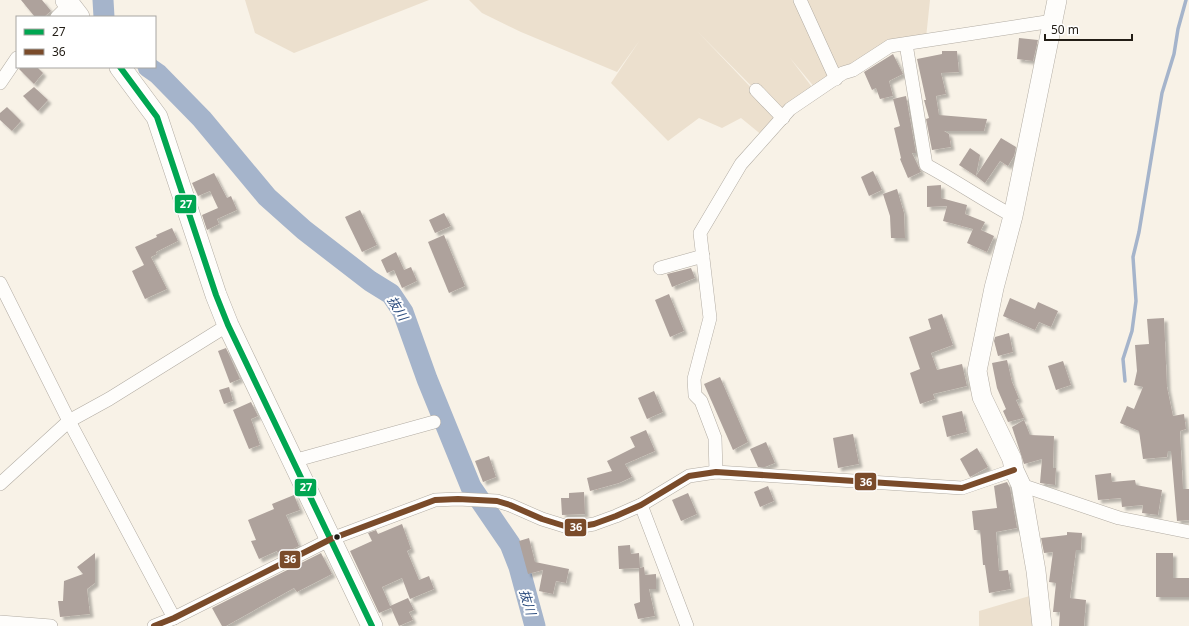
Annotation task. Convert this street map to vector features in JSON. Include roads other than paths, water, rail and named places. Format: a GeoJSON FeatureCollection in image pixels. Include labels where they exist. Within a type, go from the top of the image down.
{"type":"FeatureCollection","features":[{"type":"Feature","properties":{"kind":"main road"},"geometry":{"type":"LineString","coordinates":[[121,68],[157,117],[216,295],[228,325],[372,626]]}},
{"type":"Feature","properties":{"kind":"street"},"geometry":{"type":"LineString","coordinates":[[800,0],[836,79]]}},
{"type":"Feature","properties":{"kind":"street"},"geometry":{"type":"LineString","coordinates":[[1042,626],[1036,572],[1018,477],[1012,459],[982,397],[977,371],[994,288],[1013,216],[1057,0]]}},
{"type":"Feature","properties":{"kind":"street"},"geometry":{"type":"LineString","coordinates":[[716,472],[715,438],[701,401],[695,395],[694,379],[710,318],[700,233],[728,183],[741,164],[790,109],[890,46],[1053,21]]}},
{"type":"Feature","properties":{"kind":"street"},"geometry":{"type":"LineString","coordinates":[[906,44],[926,165],[954,180],[982,200],[1013,216]]}},
{"type":"Feature","properties":{"kind":"street"},"geometry":{"type":"LineString","coordinates":[[0,83],[16,59]]}},
{"type":"Feature","properties":{"kind":"street"},"geometry":{"type":"LineString","coordinates":[[756,90],[783,118]]}},
{"type":"Feature","properties":{"kind":"street"},"geometry":{"type":"LineString","coordinates":[[660,268],[703,256]]}},
{"type":"Feature","properties":{"kind":"street"},"geometry":{"type":"LineString","coordinates":[[0,283],[69,421],[174,618]]}},
{"type":"Feature","properties":{"kind":"street"},"geometry":{"type":"LineString","coordinates":[[0,484],[69,421],[109,399],[228,325]]}},
{"type":"Feature","properties":{"kind":"street"},"geometry":{"type":"LineString","coordinates":[[293,461],[434,422]]}},
{"type":"Feature","properties":{"kind":"street"},"geometry":{"type":"LineString","coordinates":[[154,626],[174,618],[331,539],[435,500],[458,499],[497,501],[542,519],[571,528],[594,524],[641,505],[689,476],[716,472],[962,488],[1018,477],[1119,518],[1189,532]]}},
{"type":"Feature","properties":{"kind":"street"},"geometry":{"type":"LineString","coordinates":[[641,505],[687,626]]}},
{"type":"Feature","properties":{"kind":"street"},"geometry":{"type":"LineString","coordinates":[[0,622],[51,626]]}},
{"type":"Feature","properties":{"kind":"waterway","name":"抜川"},"geometry":{"type":"LineString","coordinates":[[103,0],[104,16]]}},
{"type":"Feature","properties":{"kind":"waterway"},"geometry":{"type":"LineString","coordinates":[[1125,381],[1123,359],[1132,331],[1136,301],[1133,257],[1139,232],[1162,93],[1174,54],[1178,29],[1186,0]]}},
{"type":"Feature","properties":{"kind":"waterway","name":"抜川"},"geometry":{"type":"LineString","coordinates":[[149,68],[158,74],[202,119],[267,197],[304,230],[370,281],[391,294],[403,312],[427,379],[471,487],[510,544],[519,567],[535,626]]}}]}
